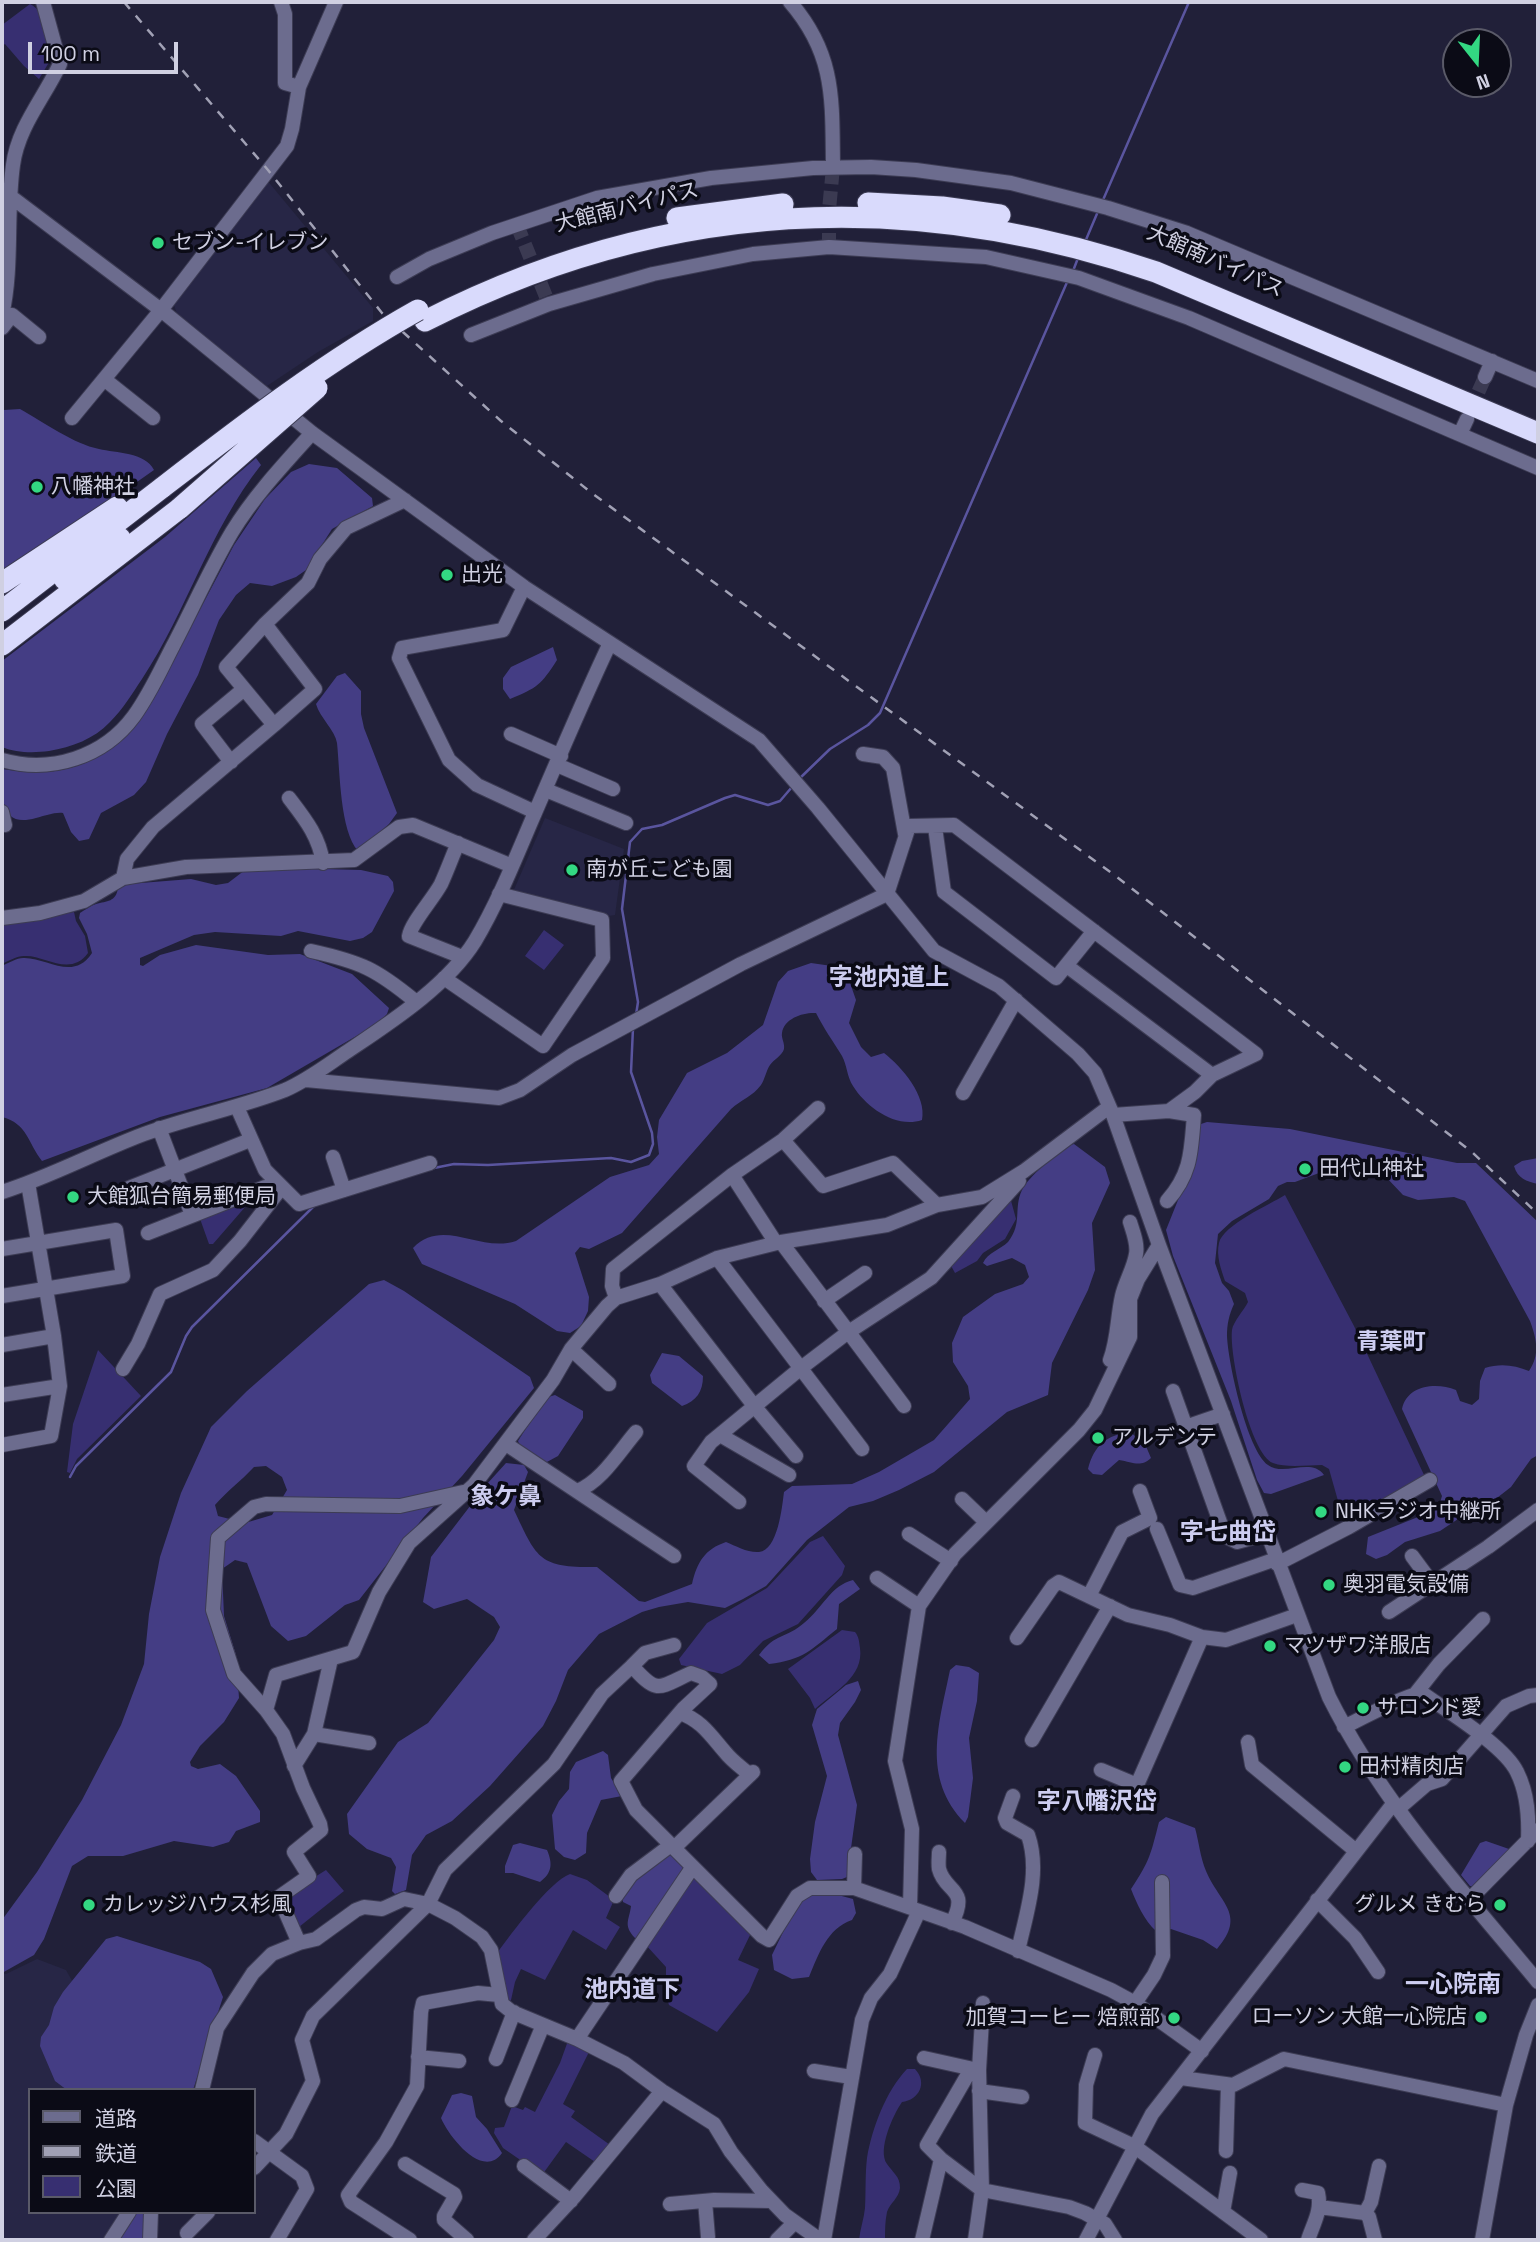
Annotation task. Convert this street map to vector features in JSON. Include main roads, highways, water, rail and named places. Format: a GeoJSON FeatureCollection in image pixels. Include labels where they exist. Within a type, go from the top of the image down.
{"type":"FeatureCollection","features":[{"type":"Feature","properties":{"kind":"highway","name":"大館南バイパス"},"geometry":{"type":"LineString","coordinates":[[168,493],[273,402],[345,353],[422,315],[573,259],[663,236],[757,221],[813,217],[896,218],[984,227],[1065,237],[1113,251],[1204,282],[1346,350],[1538,433]]}},
{"type":"Feature","properties":{"kind":"highway","name":"大館南バイパス"},"geometry":{"type":"LineString","coordinates":[[2,611],[422,315]]}},
{"type":"Feature","properties":{"kind":"highway"},"geometry":{"type":"LineString","coordinates":[[2,583],[168,493]]}},
{"type":"Feature","properties":{"kind":"highway"},"geometry":{"type":"LineString","coordinates":[[2,645],[168,493]]}},
{"type":"Feature","properties":{"kind":"highway","name":"大館南バイパス"},"geometry":{"type":"LineString","coordinates":[[2,628],[104,541]]}},
{"type":"Feature","properties":{"kind":"waterway"},"geometry":{"type":"LineString","coordinates":[[1103,200],[1189,2]]}},
{"type":"Feature","properties":{"kind":"waterway"},"geometry":{"type":"LineString","coordinates":[[1085,242],[1099,209]]}},
{"type":"Feature","properties":{"kind":"waterway"},"geometry":{"type":"LineString","coordinates":[[1073,271],[1078,258]]}},
{"type":"Feature","properties":{"kind":"waterway"},"geometry":{"type":"LineString","coordinates":[[799,779],[830,749],[868,725],[880,713],[1068,280]]}},
{"type":"Feature","properties":{"kind":"waterway"},"geometry":{"type":"LineString","coordinates":[[636,1015],[638,1002],[622,909],[630,842],[642,829],[662,825],[725,798],[735,795],[768,805],[780,801],[792,787]]}},
{"type":"Feature","properties":{"kind":"waterway"},"geometry":{"type":"LineString","coordinates":[[434,1168],[454,1164],[488,1165],[611,1158],[631,1162],[649,1155],[653,1144],[652,1133],[631,1072],[633,1028]]}},
{"type":"Feature","properties":{"kind":"waterway"},"geometry":{"type":"LineString","coordinates":[[70,1477],[76,1466],[171,1372],[192,1327],[314,1206]]}},
{"type":"Feature","properties":{"kind":"tunnel"},"geometry":{"type":"LineString","coordinates":[[829,247],[833,167]]}},
{"type":"Feature","properties":{"kind":"tunnel"},"geometry":{"type":"LineString","coordinates":[[517,225],[549,304]]}},
{"type":"Feature","properties":{"kind":"tunnel"},"geometry":{"type":"LineString","coordinates":[[1470,411],[1485,377]]}},
{"type":"Feature","properties":{"kind":"railway"},"geometry":{"type":"LineString","coordinates":[[124,2],[268,170],[382,313],[501,421],[593,494],[1117,877],[1473,1153],[1538,1214]]}},
{"type":"Feature","properties":{"kind":"place","name":"セブン-イレブン"},"geometry":{"type":"Point","coordinates":[158,243]}},
{"type":"Feature","properties":{"kind":"place","name":"八幡神社"},"geometry":{"type":"Point","coordinates":[37,487]}},
{"type":"Feature","properties":{"kind":"place","name":"出光"},"geometry":{"type":"Point","coordinates":[447,575]}},
{"type":"Feature","properties":{"kind":"place","name":"南が丘こども園"},"geometry":{"type":"Point","coordinates":[572,870]}},
{"type":"Feature","properties":{"kind":"place","name":"田代山神社"},"geometry":{"type":"Point","coordinates":[1305,1169]}},
{"type":"Feature","properties":{"kind":"place","name":"大館狐台簡易郵便局"},"geometry":{"type":"Point","coordinates":[73,1197]}},
{"type":"Feature","properties":{"kind":"place","name":"アルデンテ"},"geometry":{"type":"Point","coordinates":[1098,1438]}},
{"type":"Feature","properties":{"kind":"place","name":"NHKラジオ中継所"},"geometry":{"type":"Point","coordinates":[1321,1512]}},
{"type":"Feature","properties":{"kind":"place","name":"奥羽電気設備"},"geometry":{"type":"Point","coordinates":[1329,1585]}},
{"type":"Feature","properties":{"kind":"place","name":"マツザワ洋服店"},"geometry":{"type":"Point","coordinates":[1270,1646]}},
{"type":"Feature","properties":{"kind":"place","name":"サロンド愛"},"geometry":{"type":"Point","coordinates":[1363,1708]}},
{"type":"Feature","properties":{"kind":"place","name":"田村精肉店"},"geometry":{"type":"Point","coordinates":[1345,1767]}},
{"type":"Feature","properties":{"kind":"place","name":"カレッジハウス杉風"},"geometry":{"type":"Point","coordinates":[89,1905]}},
{"type":"Feature","properties":{"kind":"place","name":"グルメ きむら"},"geometry":{"type":"Point","coordinates":[1500,1905]}},
{"type":"Feature","properties":{"kind":"place","name":"ローソン 大館一心院店"},"geometry":{"type":"Point","coordinates":[1481,2017]}},
{"type":"Feature","properties":{"kind":"place","name":"加賀コーヒー 焙煎部"},"geometry":{"type":"Point","coordinates":[1174,2018]}},
{"type":"Feature","properties":{"kind":"district","name":"字池内道上"},"geometry":{"type":"Point","coordinates":[889,978]}},
{"type":"Feature","properties":{"kind":"district","name":"青葉町"},"geometry":{"type":"Point","coordinates":[1391,1343]}},
{"type":"Feature","properties":{"kind":"district","name":"象ケ鼻"},"geometry":{"type":"Point","coordinates":[506,1497]}},
{"type":"Feature","properties":{"kind":"district","name":"字七曲岱"},"geometry":{"type":"Point","coordinates":[1228,1533]}},
{"type":"Feature","properties":{"kind":"district","name":"字八幡沢岱"},"geometry":{"type":"Point","coordinates":[1097,1802]}},
{"type":"Feature","properties":{"kind":"district","name":"一心院南"},"geometry":{"type":"Point","coordinates":[1453,1985]}},
{"type":"Feature","properties":{"kind":"district","name":"池内道下"},"geometry":{"type":"Point","coordinates":[632,1990]}}]}
